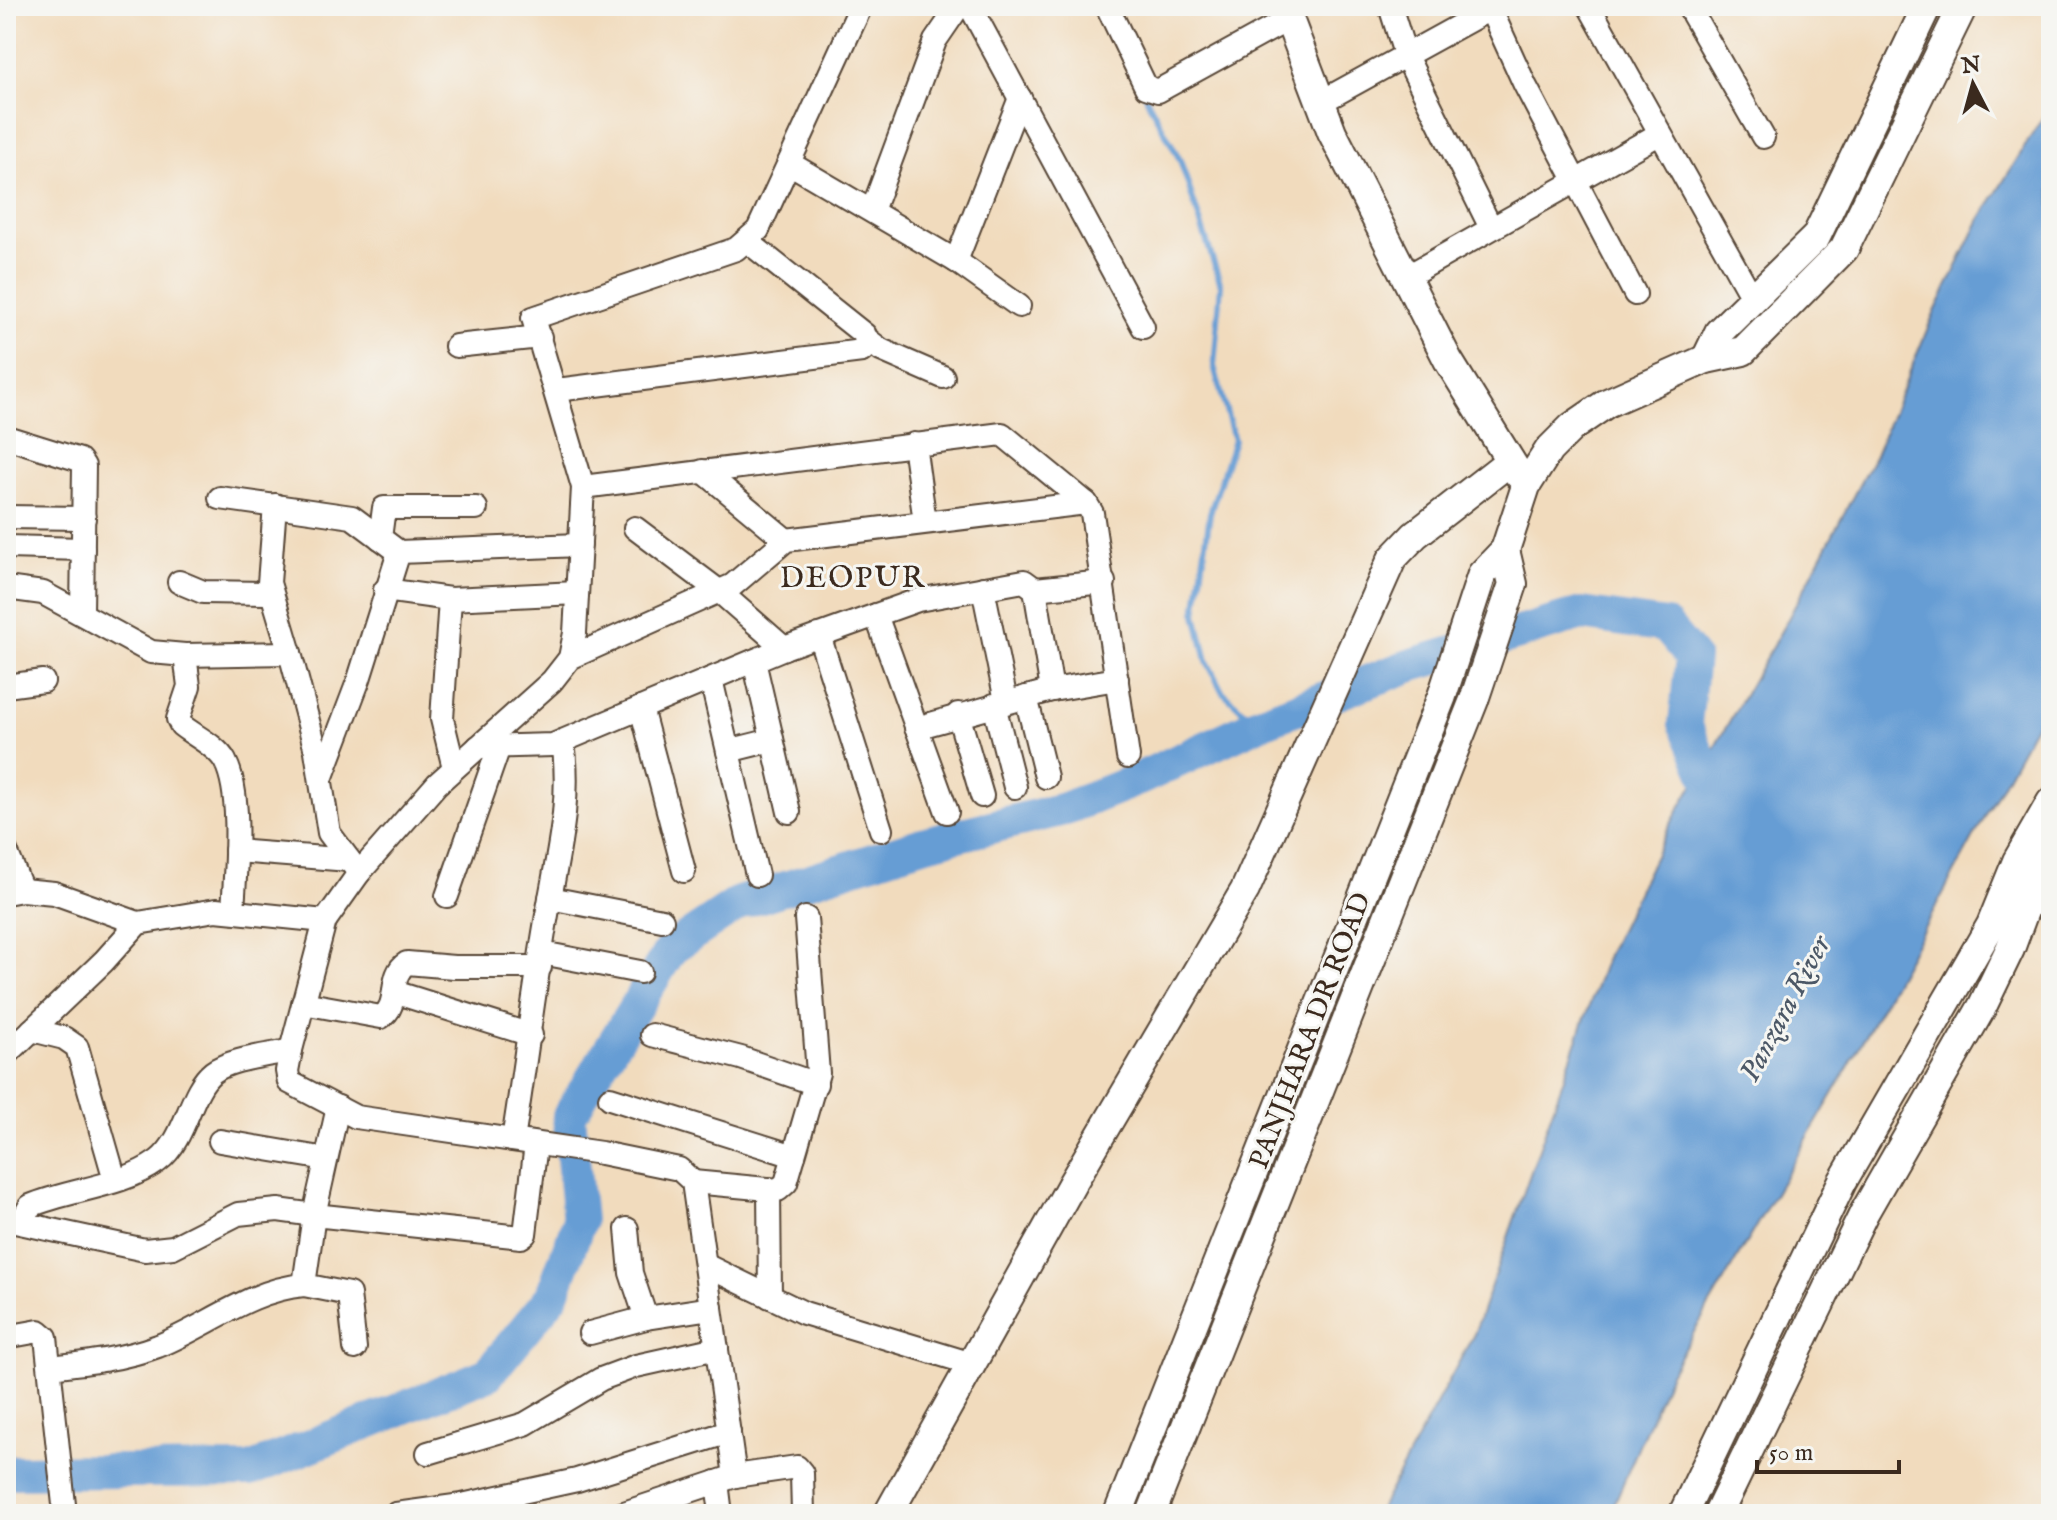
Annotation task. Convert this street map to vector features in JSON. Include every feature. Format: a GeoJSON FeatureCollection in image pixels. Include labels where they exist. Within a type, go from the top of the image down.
{"type":"FeatureCollection","features":[{"type":"Feature","properties":{"kind":"street"},"geometry":{"type":"LineString","coordinates":[[570,658],[583,487],[557,390],[533,318],[736,249],[747,241],[758,230],[861,6]]}},
{"type":"Feature","properties":{"kind":"street"},"geometry":{"type":"LineString","coordinates":[[872,211],[935,41],[959,6]]}},
{"type":"Feature","properties":{"kind":"street"},"geometry":{"type":"LineString","coordinates":[[970,6],[1143,327]]}},
{"type":"Feature","properties":{"kind":"street"},"geometry":{"type":"LineString","coordinates":[[1107,6],[1146,87],[1158,91],[1287,12],[1319,103],[1406,277],[1448,360],[1526,486]]}},
{"type":"Feature","properties":{"kind":"street"},"geometry":{"type":"LineString","coordinates":[[1390,6],[1405,54],[1491,228]]}},
{"type":"Feature","properties":{"kind":"street"},"geometry":{"type":"LineString","coordinates":[[1589,6],[1753,299]]}},
{"type":"Feature","properties":{"kind":"street"},"geometry":{"type":"LineString","coordinates":[[1688,6],[1763,137]]}},
{"type":"Feature","properties":{"kind":"street"},"geometry":{"type":"LineString","coordinates":[[1706,359],[1719,332],[1816,237],[1927,6]]}},
{"type":"Feature","properties":{"kind":"street","name":"PANJHARA DR ROAD"},"geometry":{"type":"LineString","coordinates":[[1118,1514],[1442,696],[1482,574],[1505,550],[1526,486],[1549,450],[1572,427],[1607,403],[1706,359],[1743,351],[1844,249],[1963,6]]}},
{"type":"Feature","properties":{"kind":"street"},"geometry":{"type":"LineString","coordinates":[[1319,103],[1489,8],[1635,294]]}},
{"type":"Feature","properties":{"kind":"street"},"geometry":{"type":"LineString","coordinates":[[956,261],[1020,98]]}},
{"type":"Feature","properties":{"kind":"street"},"geometry":{"type":"LineString","coordinates":[[1406,277],[1659,134]]}},
{"type":"Feature","properties":{"kind":"street"},"geometry":{"type":"LineString","coordinates":[[789,163],[956,261],[1019,306]]}},
{"type":"Feature","properties":{"kind":"street"},"geometry":{"type":"LineString","coordinates":[[747,241],[881,350],[943,377]]}},
{"type":"Feature","properties":{"kind":"street"},"geometry":{"type":"LineString","coordinates":[[456,346],[540,337]]}},
{"type":"Feature","properties":{"kind":"street"},"geometry":{"type":"LineString","coordinates":[[557,390],[862,351],[868,340]]}},
{"type":"Feature","properties":{"kind":"street"},"geometry":{"type":"LineString","coordinates":[[583,487],[1002,434],[1086,503],[1095,522],[1128,757]]}},
{"type":"Feature","properties":{"kind":"street"},"geometry":{"type":"LineString","coordinates":[[6,437],[80,460],[85,473],[82,613]]}},
{"type":"Feature","properties":{"kind":"street"},"geometry":{"type":"LineString","coordinates":[[914,444],[925,522]]}},
{"type":"Feature","properties":{"kind":"street"},"geometry":{"type":"LineString","coordinates":[[888,1514],[1073,1182],[1245,890],[1392,559],[1415,535],[1510,461]]}},
{"type":"Feature","properties":{"kind":"street"},"geometry":{"type":"LineString","coordinates":[[703,471],[786,540]]}},
{"type":"Feature","properties":{"kind":"street"},"geometry":{"type":"LineString","coordinates":[[220,498],[352,517],[399,552],[580,545]]}},
{"type":"Feature","properties":{"kind":"street"},"geometry":{"type":"LineString","coordinates":[[806,918],[819,1055],[816,1084],[783,1187],[769,1189],[693,1182],[679,1169],[601,1153],[356,1117],[289,1082],[287,1071],[291,1050],[325,921],[354,867],[454,768],[489,747],[570,658],[720,592],[786,540],[1086,503]]}},
{"type":"Feature","properties":{"kind":"street"},"geometry":{"type":"LineString","coordinates":[[275,505],[269,567],[270,593],[290,653],[321,779],[329,833],[354,867]]}},
{"type":"Feature","properties":{"kind":"street"},"geometry":{"type":"LineString","coordinates":[[380,538],[384,508],[476,508]]}},
{"type":"Feature","properties":{"kind":"street"},"geometry":{"type":"LineString","coordinates":[[6,517],[84,518]]}},
{"type":"Feature","properties":{"kind":"street"},"geometry":{"type":"LineString","coordinates":[[635,528],[720,592],[784,648]]}},
{"type":"Feature","properties":{"kind":"street"},"geometry":{"type":"LineString","coordinates":[[6,547],[83,549]]}},
{"type":"Feature","properties":{"kind":"street","name":"PANJHARA DR ROAD"},"geometry":{"type":"LineString","coordinates":[[1151,1514],[1474,700],[1513,584],[1505,550]]}},
{"type":"Feature","properties":{"kind":"street"},"geometry":{"type":"LineString","coordinates":[[321,779],[359,679],[399,552]]}},
{"type":"Feature","properties":{"kind":"street"},"geometry":{"type":"LineString","coordinates":[[489,747],[538,747],[563,741],[784,648],[918,600],[1024,581],[1035,589],[1104,582]]}},
{"type":"Feature","properties":{"kind":"street"},"geometry":{"type":"LineString","coordinates":[[179,582],[203,592],[270,593]]}},
{"type":"Feature","properties":{"kind":"street"},"geometry":{"type":"LineString","coordinates":[[6,588],[43,593],[151,652],[185,655],[290,653]]}},
{"type":"Feature","properties":{"kind":"street"},"geometry":{"type":"LineString","coordinates":[[983,588],[1009,701],[1015,787]]}},
{"type":"Feature","properties":{"kind":"street"},"geometry":{"type":"LineString","coordinates":[[1035,589],[1052,690]]}},
{"type":"Feature","properties":{"kind":"street"},"geometry":{"type":"LineString","coordinates":[[385,590],[450,599],[577,593]]}},
{"type":"Feature","properties":{"kind":"street"},"geometry":{"type":"LineString","coordinates":[[450,599],[442,719],[454,768]]}},
{"type":"Feature","properties":{"kind":"street"},"geometry":{"type":"LineString","coordinates":[[876,615],[947,812]]}},
{"type":"Feature","properties":{"kind":"street"},"geometry":{"type":"LineString","coordinates":[[819,635],[881,830]]}},
{"type":"Feature","properties":{"kind":"street"},"geometry":{"type":"LineString","coordinates":[[185,655],[189,686],[178,719],[225,761],[236,817],[233,911]]}},
{"type":"Feature","properties":{"kind":"street"},"geometry":{"type":"LineString","coordinates":[[754,661],[789,812]]}},
{"type":"Feature","properties":{"kind":"street"},"geometry":{"type":"LineString","coordinates":[[711,679],[757,875]]}},
{"type":"Feature","properties":{"kind":"street"},"geometry":{"type":"LineString","coordinates":[[916,728],[1052,690],[1117,679]]}},
{"type":"Feature","properties":{"kind":"street"},"geometry":{"type":"LineString","coordinates":[[6,686],[43,681]]}},
{"type":"Feature","properties":{"kind":"street"},"geometry":{"type":"LineString","coordinates":[[1009,701],[1046,777]]}},
{"type":"Feature","properties":{"kind":"street"},"geometry":{"type":"LineString","coordinates":[[641,708],[684,871]]}},
{"type":"Feature","properties":{"kind":"street"},"geometry":{"type":"LineString","coordinates":[[958,714],[982,796]]}},
{"type":"Feature","properties":{"kind":"street"},"geometry":{"type":"LineString","coordinates":[[728,751],[772,740]]}},
{"type":"Feature","properties":{"kind":"street"},"geometry":{"type":"LineString","coordinates":[[513,1140],[567,804],[568,775],[563,741]]}},
{"type":"Feature","properties":{"kind":"street"},"geometry":{"type":"LineString","coordinates":[[447,896],[489,747]]}},
{"type":"Feature","properties":{"kind":"street"},"geometry":{"type":"LineString","coordinates":[[1683,1514],[1842,1182],[1991,925],[2017,861],[2051,802]]}},
{"type":"Feature","properties":{"kind":"street"},"geometry":{"type":"LineString","coordinates":[[1718,1514],[1864,1213],[1982,1007],[2010,949],[2051,838]]}},
{"type":"Feature","properties":{"kind":"street"},"geometry":{"type":"LineString","coordinates":[[6,851],[14,892],[54,893],[138,923],[198,910],[325,921]]}},
{"type":"Feature","properties":{"kind":"street"},"geometry":{"type":"LineString","coordinates":[[236,851],[354,867]]}},
{"type":"Feature","properties":{"kind":"street"},"geometry":{"type":"LineString","coordinates":[[550,898],[662,920]]}},
{"type":"Feature","properties":{"kind":"street"},"geometry":{"type":"LineString","coordinates":[[6,1055],[138,923]]}},
{"type":"Feature","properties":{"kind":"street"},"geometry":{"type":"LineString","coordinates":[[303,1003],[381,1017],[390,1010],[397,973],[407,963],[454,967],[541,960],[640,972]]}},
{"type":"Feature","properties":{"kind":"street"},"geometry":{"type":"LineString","coordinates":[[394,992],[531,1035]]}},
{"type":"Feature","properties":{"kind":"street"},"geometry":{"type":"LineString","coordinates":[[32,1030],[64,1038],[77,1047],[115,1180]]}},
{"type":"Feature","properties":{"kind":"street"},"geometry":{"type":"LineString","coordinates":[[652,1035],[741,1058],[816,1084]]}},
{"type":"Feature","properties":{"kind":"street"},"geometry":{"type":"LineString","coordinates":[[14,1221],[30,1206],[115,1180],[162,1158],[190,1116],[205,1081],[215,1071],[291,1050]]}},
{"type":"Feature","properties":{"kind":"street"},"geometry":{"type":"LineString","coordinates":[[610,1098],[794,1156]]}},
{"type":"Feature","properties":{"kind":"street"},"geometry":{"type":"LineString","coordinates":[[304,1285],[314,1215],[338,1107]]}},
{"type":"Feature","properties":{"kind":"street"},"geometry":{"type":"LineString","coordinates":[[220,1141],[326,1159]]}},
{"type":"Feature","properties":{"kind":"street"},"geometry":{"type":"LineString","coordinates":[[14,1221],[145,1250],[173,1247],[238,1214],[278,1210],[521,1237],[525,1234],[546,1146]]}},
{"type":"Feature","properties":{"kind":"street"},"geometry":{"type":"LineString","coordinates":[[693,1182],[729,1432],[721,1514]]}},
{"type":"Feature","properties":{"kind":"street"},"geometry":{"type":"LineString","coordinates":[[769,1189],[770,1297]]}},
{"type":"Feature","properties":{"kind":"street"},"geometry":{"type":"LineString","coordinates":[[627,1229],[631,1273],[646,1318]]}},
{"type":"Feature","properties":{"kind":"street"},"geometry":{"type":"LineString","coordinates":[[705,1265],[804,1313],[972,1364]]}},
{"type":"Feature","properties":{"kind":"street"},"geometry":{"type":"LineString","coordinates":[[50,1367],[135,1354],[161,1345],[264,1291],[304,1285],[349,1294],[355,1348]]}},
{"type":"Feature","properties":{"kind":"street"},"geometry":{"type":"LineString","coordinates":[[590,1333],[646,1318],[711,1308]]}},
{"type":"Feature","properties":{"kind":"street"},"geometry":{"type":"LineString","coordinates":[[6,1337],[44,1333],[65,1514]]}},
{"type":"Feature","properties":{"kind":"street"},"geometry":{"type":"LineString","coordinates":[[428,1453],[525,1424],[601,1379],[636,1366],[717,1348]]}},
{"type":"Feature","properties":{"kind":"street"},"geometry":{"type":"LineString","coordinates":[[396,1514],[462,1505],[577,1480],[729,1432]]}},
{"type":"Feature","properties":{"kind":"street"},"geometry":{"type":"LineString","coordinates":[[621,1514],[726,1479],[797,1467],[802,1473],[803,1514]]}},
{"type":"Feature","properties":{"kind":"water","name":"Panzara River"},"geometry":{"type":"Polygon","coordinates":[[[2051,104],[2051,696],[1840,1082],[1670,1373],[1610,1514],[1377,1514],[1474,1334],[1607,955],[1669,827],[1789,617],[1875,455],[1932,318],[1979,221],[2051,104]]]}},
{"type":"Feature","properties":{"kind":"waterway"},"geometry":{"type":"LineString","coordinates":[[1143,92],[1180,160],[1221,285],[1214,366],[1234,440],[1210,513],[1196,614],[1207,661],[1222,691],[1257,724]]}},
{"type":"Feature","properties":{"kind":"waterway"},"geometry":{"type":"LineString","coordinates":[[6,1472],[250,1470],[488,1374],[552,1296],[579,1221],[569,1116],[671,949],[739,903],[926,843],[1064,809],[1139,779],[1257,724],[1409,666],[1582,614],[1666,626],[1692,657],[1685,724],[1722,810]]}},
{"type":"Feature","properties":{"kind":"district","name":"DEOPUR"},"geometry":{"type":"Point","coordinates":[853,579]}}]}
